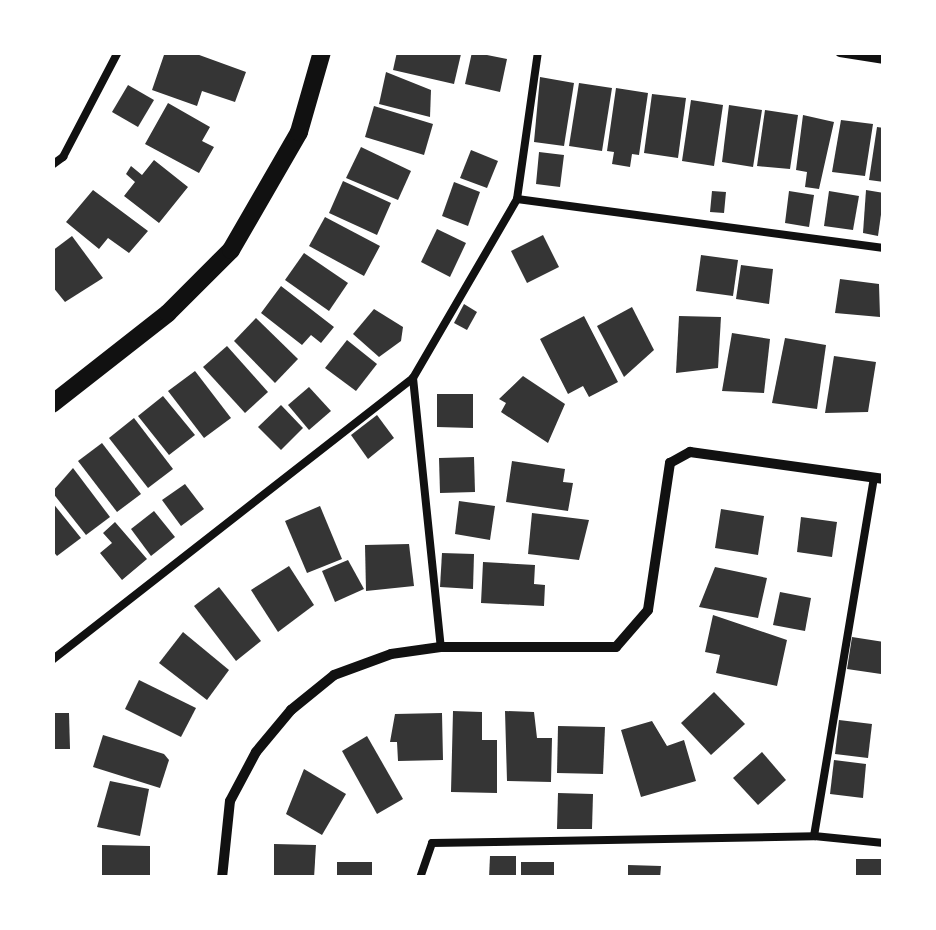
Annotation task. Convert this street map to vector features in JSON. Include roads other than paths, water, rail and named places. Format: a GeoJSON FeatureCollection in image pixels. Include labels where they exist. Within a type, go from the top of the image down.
{"type":"FeatureCollection","features":[{"type":"Feature","properties":{"kind":"street"},"geometry":{"type":"LineString","coordinates":[[52,404],[168,313],[231,250],[299,132],[322,52]]}},
{"type":"Feature","properties":{"kind":"street"},"geometry":{"type":"LineString","coordinates":[[840,52],[884,60]]}},
{"type":"Feature","properties":{"kind":"street"},"geometry":{"type":"LineString","coordinates":[[222,878],[230,801],[256,752],[290,710],[334,675],[391,654],[442,646],[616,647],[648,610],[670,463],[690,452],[878,478]]}},
{"type":"Feature","properties":{"kind":"lane"},"geometry":{"type":"LineString","coordinates":[[52,164],[63,157],[118,52]]}},
{"type":"Feature","properties":{"kind":"lane"},"geometry":{"type":"LineString","coordinates":[[52,660],[413,378],[517,199],[538,52]]}},
{"type":"Feature","properties":{"kind":"lane"},"geometry":{"type":"LineString","coordinates":[[517,199],[884,248]]}},
{"type":"Feature","properties":{"kind":"lane"},"geometry":{"type":"LineString","coordinates":[[413,378],[442,646]]}},
{"type":"Feature","properties":{"kind":"lane"},"geometry":{"type":"LineString","coordinates":[[814,836],[878,478]]}},
{"type":"Feature","properties":{"kind":"lane"},"geometry":{"type":"LineString","coordinates":[[420,878],[432,843],[814,836],[884,843]]}}]}
